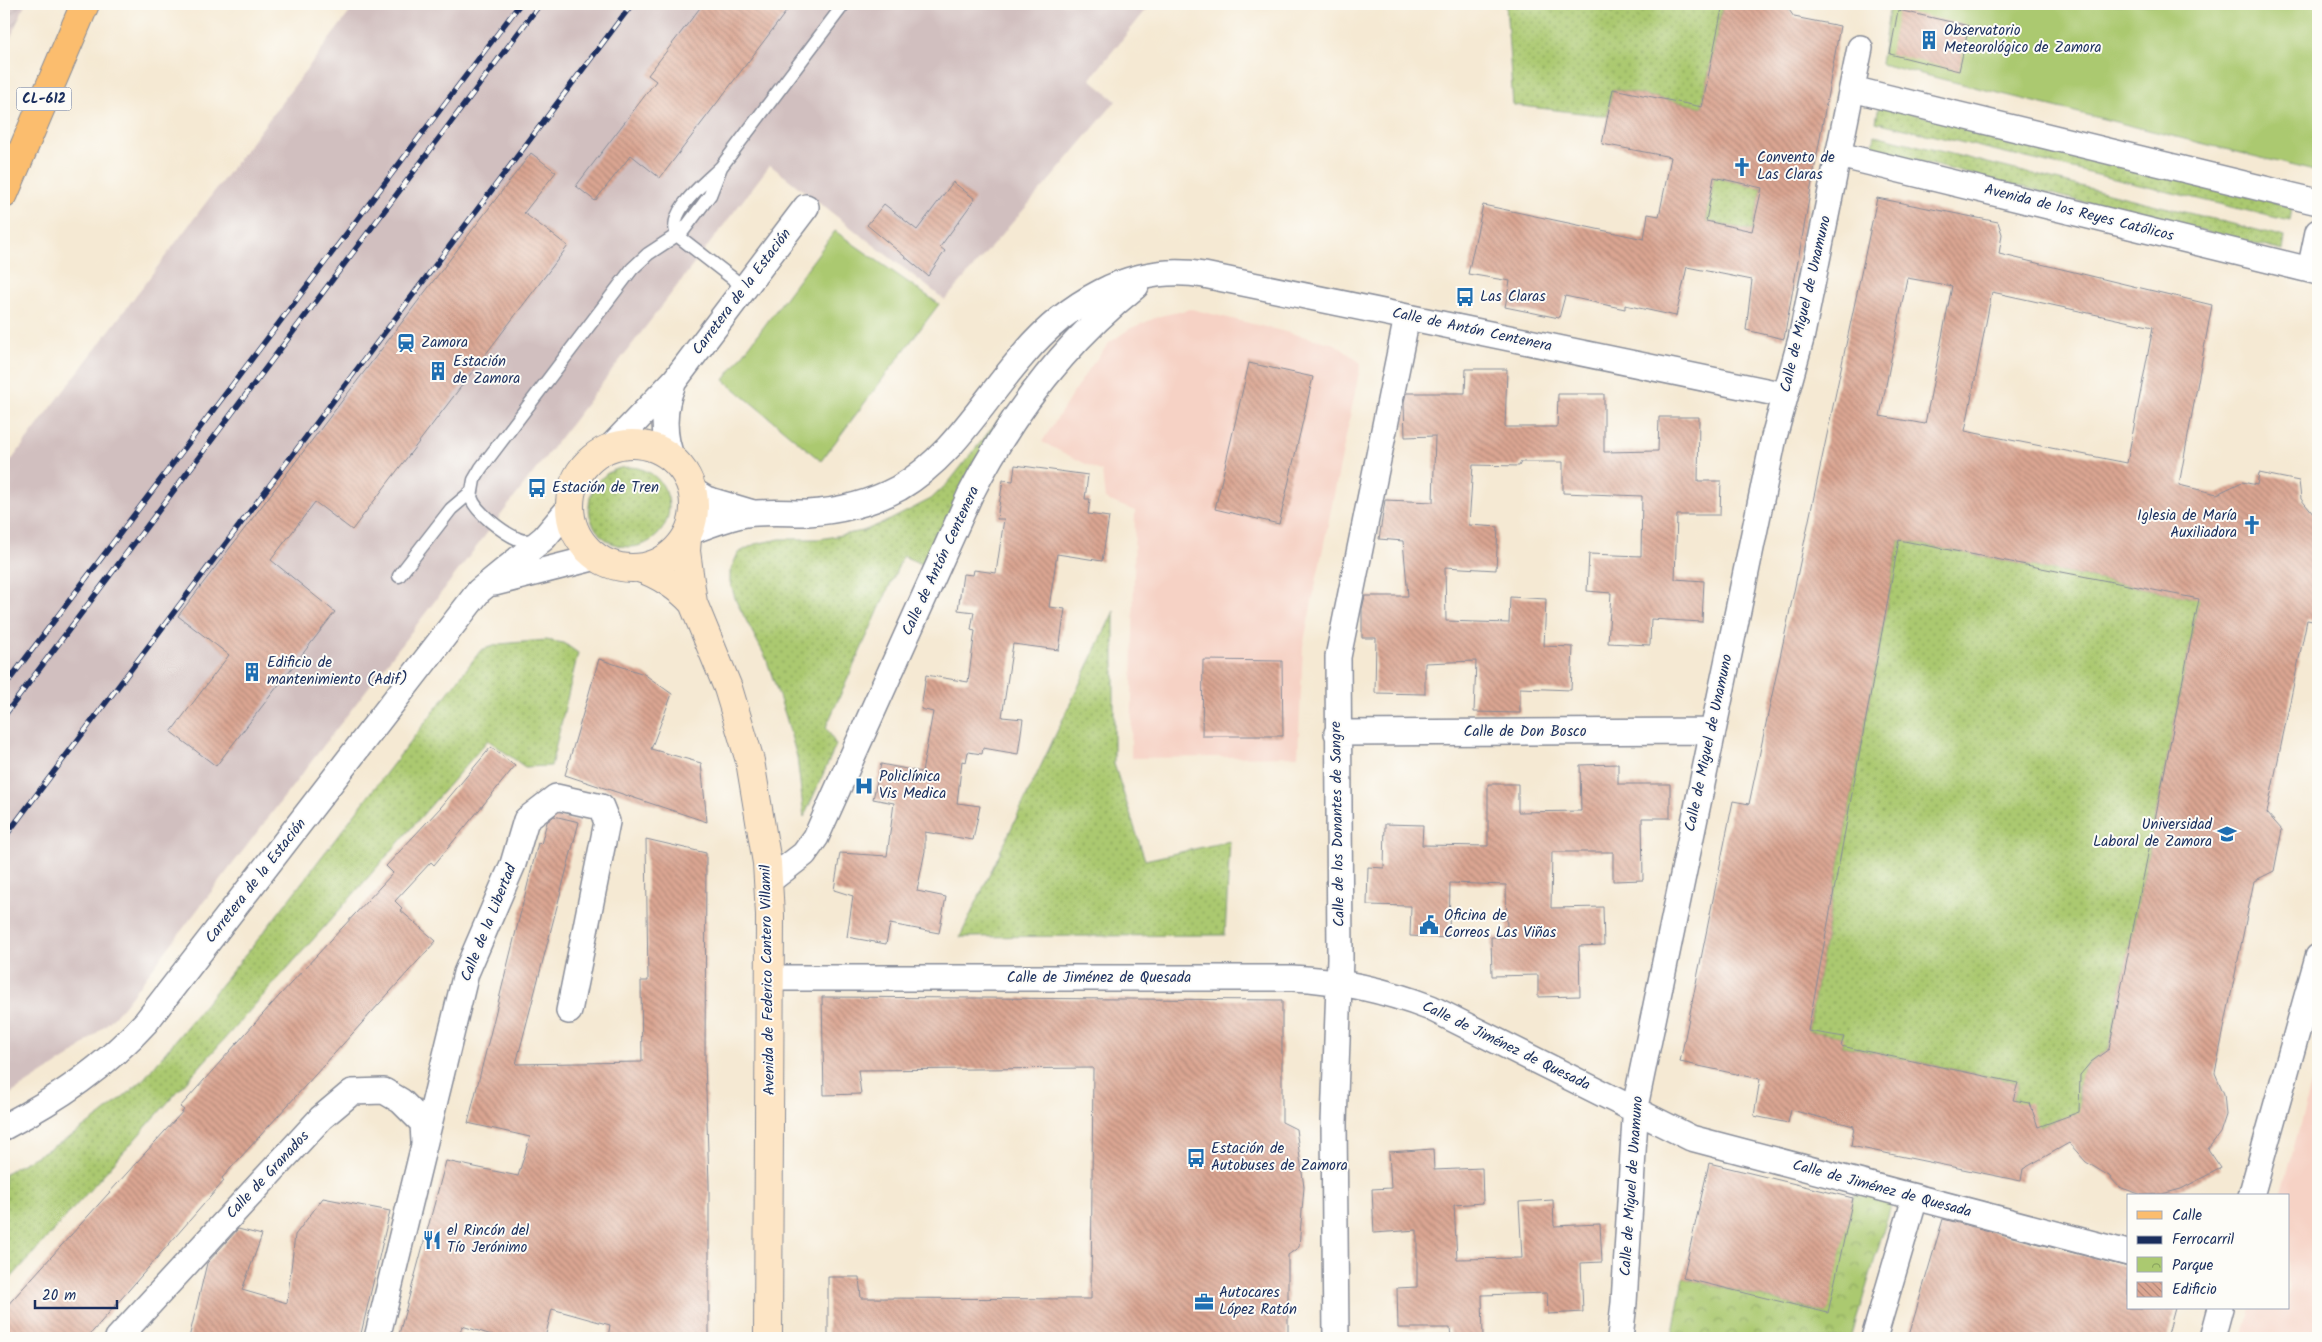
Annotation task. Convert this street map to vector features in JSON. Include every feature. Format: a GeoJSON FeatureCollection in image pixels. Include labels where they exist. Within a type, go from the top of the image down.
{"type":"FeatureCollection","features":[{"type":"Feature","properties":{"kind":"main road","name":"CL-612"},"geometry":{"type":"LineString","coordinates":[[4,194],[85,4]]}},
{"type":"Feature","properties":{"kind":"street","name":"Calle de Miguel de Unamuno"},"geometry":{"type":"LineString","coordinates":[[1620,1338],[1625,1291],[1635,1110],[1774,437],[1801,339],[1860,48]]}},
{"type":"Feature","properties":{"kind":"street"},"geometry":{"type":"LineString","coordinates":[[1852,89],[2318,202]]}},
{"type":"Feature","properties":{"kind":"street","name":"Avenida de los Reyes Católicos"},"geometry":{"type":"LineString","coordinates":[[1839,155],[2314,271]]}},
{"type":"Feature","properties":{"kind":"street","name":"Carretera de la Estación"},"geometry":{"type":"LineString","coordinates":[[610,448],[677,378],[806,207]]}},
{"type":"Feature","properties":{"kind":"street"},"geometry":{"type":"LineString","coordinates":[[2314,271],[2318,232]]}},
{"type":"Feature","properties":{"kind":"street","name":"Calle de Antón Centenera"},"geometry":{"type":"LineString","coordinates":[[688,535],[741,516],[758,513],[841,509],[868,501],[899,488],[919,474],[945,451],[1024,353],[1059,319],[1082,302],[1112,287],[1158,273],[1181,272],[1204,275],[1785,395]]}},
{"type":"Feature","properties":{"kind":"street","name":"Calle de Antón Centenera"},"geometry":{"type":"LineString","coordinates":[[769,881],[804,854],[816,837],[970,495],[1006,430],[1042,380],[1081,334],[1133,288],[1158,273]]}},
{"type":"Feature","properties":{"kind":"street","name":"Calle de los Donantes de Sangre"},"geometry":{"type":"LineString","coordinates":[[1336,1338],[1334,1123],[1340,982],[1337,733],[1339,646],[1407,317]]}},
{"type":"Feature","properties":{"kind":"street","name":"Carretera de la Estación"},"geometry":{"type":"LineString","coordinates":[[673,460],[666,440],[666,409],[669,393],[677,378]]}},
{"type":"Feature","properties":{"kind":"street"},"geometry":{"type":"LineString","coordinates":[[626,444],[642,445],[661,452],[673,460],[685,474],[693,491],[694,515],[688,535],[678,549],[666,558],[639,568],[616,566],[584,548],[576,536],[571,522],[571,506],[575,483],[583,468],[595,456],[610,448],[626,444]]}},
{"type":"Feature","properties":{"kind":"street","name":"Calle de Antón Centenera"},"geometry":{"type":"LineString","coordinates":[[693,491],[726,506],[758,513]]}},
{"type":"Feature","properties":{"kind":"street","name":"Carretera de la Estación"},"geometry":{"type":"LineString","coordinates":[[4,1127],[50,1102],[84,1080],[117,1052],[146,1022],[474,598],[494,577],[544,538],[571,506]]}},
{"type":"Feature","properties":{"kind":"street","name":"Avenida de Federico Cantero Villamil"},"geometry":{"type":"LineString","coordinates":[[688,535],[686,551],[693,603],[728,688],[744,735],[758,797],[769,881],[768,1338]]}},
{"type":"Feature","properties":{"kind":"street","name":"Carretera de la Estación"},"geometry":{"type":"LineString","coordinates":[[474,598],[497,582],[597,557]]}},
{"type":"Feature","properties":{"kind":"street","name":"Avenida de Federico Cantero Villamil"},"geometry":{"type":"LineString","coordinates":[[639,568],[672,586],[693,603]]}},
{"type":"Feature","properties":{"kind":"street","name":"Calle de Don Bosco"},"geometry":{"type":"LineString","coordinates":[[1337,733],[1712,732]]}},
{"type":"Feature","properties":{"kind":"street","name":"Calle de la Libertad"},"geometry":{"type":"LineString","coordinates":[[376,1338],[466,973],[513,864],[526,820],[556,797],[600,807],[607,822],[569,1011]]}},
{"type":"Feature","properties":{"kind":"street"},"geometry":{"type":"LineString","coordinates":[[2253,1194],[2318,957]]}},
{"type":"Feature","properties":{"kind":"street","name":"Calle de Jiménez de Quesada"},"geometry":{"type":"LineString","coordinates":[[770,978],[1292,978],[1340,982],[1388,994],[1431,1008],[1678,1132],[1703,1142],[2127,1253]]}},
{"type":"Feature","properties":{"kind":"street","name":"Calle de Granados"},"geometry":{"type":"LineString","coordinates":[[118,1338],[321,1118],[352,1092],[384,1091],[401,1100],[423,1123],[424,1143]]}},
{"type":"Feature","properties":{"kind":"street"},"geometry":{"type":"LineString","coordinates":[[1874,1338],[1915,1198]]}},
{"type":"Feature","properties":{"kind":"street"},"geometry":{"type":"LineString","coordinates":[[2212,1338],[2219,1310]]}},
{"type":"Feature","properties":{"kind":"lane"},"geometry":{"type":"LineString","coordinates":[[745,288],[678,236],[675,224],[679,212],[701,182],[721,167],[844,4]]}},
{"type":"Feature","properties":{"kind":"lane"},"geometry":{"type":"LineString","coordinates":[[399,576],[451,509],[471,492],[481,468],[632,269],[648,254],[678,236]]}},
{"type":"Feature","properties":{"kind":"lane"},"geometry":{"type":"LineString","coordinates":[[471,492],[472,501],[478,510],[513,536],[529,542],[544,538]]}},
{"type":"Feature","properties":{"kind":"shaded area"},"geometry":{"type":"Polygon","coordinates":[[[4,4],[25,4],[4,53],[4,4]]]}},
{"type":"Feature","properties":{"kind":"shaded area"},"geometry":{"type":"Polygon","coordinates":[[[356,4],[1151,4],[1090,79],[1116,101],[945,300],[770,165],[125,1004],[110,1021],[72,1055],[4,1098],[4,470],[356,4]]]}},
{"type":"Feature","properties":{"kind":"shaded area"},"geometry":{"type":"Polygon","coordinates":[[[1191,309],[1335,344],[1361,363],[1303,646],[1298,756],[1131,758],[1135,511],[1105,499],[1102,472],[1042,442],[1086,373],[1109,343],[1129,329],[1160,316],[1191,309]]]}},
{"type":"Feature","properties":{"kind":"shaded area"},"geometry":{"type":"Polygon","coordinates":[[[2318,1058],[2318,1338],[2242,1338],[2249,1310],[2290,1310],[2290,1194],[2282,1194],[2318,1058]]]}},
{"type":"Feature","properties":{"kind":"green space"},"geometry":{"type":"Polygon","coordinates":[[[1506,4],[1723,4],[1702,107],[1613,89],[1607,116],[1513,105],[1506,4]]]}},
{"type":"Feature","properties":{"kind":"green space"},"geometry":{"type":"Polygon","coordinates":[[[1890,4],[2318,4],[2318,172],[1881,64],[1890,4]]]}},
{"type":"Feature","properties":{"kind":"green space"},"geometry":{"type":"Polygon","coordinates":[[[1879,105],[2292,207],[2290,221],[1876,122],[1879,105]]]}},
{"type":"Feature","properties":{"kind":"green space"},"geometry":{"type":"Polygon","coordinates":[[[1875,135],[2285,237],[2283,251],[1872,150],[1875,135]]]}},
{"type":"Feature","properties":{"kind":"green space"},"geometry":{"type":"Polygon","coordinates":[[[1714,177],[1762,188],[1752,231],[1706,221],[1714,177]]]}},
{"type":"Feature","properties":{"kind":"green space"},"geometry":{"type":"Polygon","coordinates":[[[835,231],[939,304],[821,461],[724,380],[835,231]]]}},
{"type":"Feature","properties":{"kind":"green space"},"geometry":{"type":"Polygon","coordinates":[[[1007,409],[924,565],[903,556],[826,727],[836,745],[804,817],[797,757],[786,717],[766,658],[736,601],[730,582],[730,572],[738,553],[755,544],[780,539],[820,539],[863,531],[890,520],[931,499],[949,482],[1007,409]]]}},
{"type":"Feature","properties":{"kind":"green space"},"geometry":{"type":"Polygon","coordinates":[[[621,467],[637,467],[658,478],[669,499],[669,515],[658,536],[637,547],[621,547],[607,541],[595,529],[589,515],[589,499],[595,485],[607,473],[621,467]]]}},
{"type":"Feature","properties":{"kind":"green space"},"geometry":{"type":"Polygon","coordinates":[[[1899,540],[2199,599],[2109,1049],[2087,1066],[2081,1076],[2079,1092],[2084,1120],[2059,1119],[2038,1127],[2013,1100],[2018,1083],[1841,1046],[1843,1037],[1808,1031],[1899,540]]]}},
{"type":"Feature","properties":{"kind":"green space"},"geometry":{"type":"Polygon","coordinates":[[[1114,611],[1114,764],[1145,860],[1230,841],[1225,935],[960,937],[1114,611]]]}},
{"type":"Feature","properties":{"kind":"green space"},"geometry":{"type":"Polygon","coordinates":[[[546,640],[564,643],[578,653],[551,766],[525,767],[488,740],[351,897],[4,1286],[4,1174],[70,1137],[101,1115],[142,1081],[256,942],[481,650],[500,644],[546,640]]]}},
{"type":"Feature","properties":{"kind":"green space"},"geometry":{"type":"Polygon","coordinates":[[[1855,1188],[1893,1199],[1851,1338],[1672,1338],[1683,1278],[1827,1313],[1855,1188]]]}},
{"type":"Feature","properties":{"kind":"building"},"geometry":{"type":"Polygon","coordinates":[[[703,4],[792,4],[660,178],[631,155],[595,201],[576,186],[656,81],[648,75],[703,4]]]}},
{"type":"Feature","properties":{"kind":"building","name":"Convento de Las Claras"},"geometry":{"type":"Polygon","coordinates":[[[1723,4],[1758,6],[1762,4],[1785,4],[1794,17],[1840,26],[1784,339],[1746,330],[1752,280],[1687,267],[1676,316],[1625,305],[1625,309],[1565,296],[1559,318],[1505,307],[1510,281],[1468,274],[1483,205],[1644,239],[1648,214],[1659,216],[1671,157],[1602,144],[1613,89],[1702,107],[1723,4]],[[1714,177],[1706,221],[1752,231],[1762,188],[1714,177]]]}},
{"type":"Feature","properties":{"kind":"building","name":"Observatorio Meteorológico de Zamora"},"geometry":{"type":"Polygon","coordinates":[[[1898,10],[1969,26],[1959,71],[1890,54],[1898,10]]]}},
{"type":"Feature","properties":{"kind":"building"},"geometry":{"type":"Polygon","coordinates":[[[531,153],[556,172],[524,213],[568,246],[352,530],[315,502],[271,560],[335,612],[216,766],[171,732],[229,655],[178,616],[531,153]]]}},
{"type":"Feature","properties":{"kind":"building"},"geometry":{"type":"Polygon","coordinates":[[[953,182],[975,199],[940,247],[945,251],[928,276],[867,225],[884,204],[917,230],[953,182]]]}},
{"type":"Feature","properties":{"kind":"building"},"geometry":{"type":"Polygon","coordinates":[[[1877,198],[1998,222],[2002,234],[1999,254],[2212,305],[2179,485],[2217,494],[2242,482],[2257,485],[2259,473],[2299,481],[2301,499],[2318,520],[2318,622],[2307,620],[2267,813],[2282,830],[2274,871],[2254,881],[2215,1073],[2224,1094],[2226,1115],[2220,1133],[2208,1149],[2221,1168],[2181,1189],[2162,1194],[2139,1194],[2119,1187],[2109,1176],[2086,1162],[2069,1143],[2023,1169],[2021,1181],[1851,1146],[1854,1126],[1791,1110],[1788,1123],[1754,1116],[1760,1079],[1680,1062],[1733,801],[1749,804],[1877,198]],[[1907,278],[1880,416],[1925,424],[1952,286],[1907,278]],[[1992,292],[1965,431],[2127,463],[2153,327],[1992,292]],[[1899,540],[1808,1031],[1844,1037],[1841,1046],[2018,1083],[2013,1100],[2030,1103],[2038,1127],[2079,1112],[2080,1075],[2091,1062],[2109,1049],[2199,599],[1899,540]]]}},
{"type":"Feature","properties":{"kind":"building"},"geometry":{"type":"Polygon","coordinates":[[[1249,363],[1313,377],[1279,524],[1215,509],[1249,363]]]}},
{"type":"Feature","properties":{"kind":"building"},"geometry":{"type":"Polygon","coordinates":[[[1466,369],[1507,369],[1505,427],[1557,427],[1558,394],[1604,394],[1604,452],[1658,451],[1659,417],[1699,417],[1698,481],[1721,481],[1720,515],[1677,515],[1675,579],[1704,581],[1702,622],[1651,619],[1650,645],[1608,643],[1611,593],[1587,591],[1589,554],[1641,556],[1642,496],[1563,493],[1563,462],[1521,462],[1519,466],[1473,465],[1469,525],[1498,527],[1496,570],[1445,567],[1446,621],[1509,623],[1510,597],[1546,599],[1544,646],[1573,647],[1571,690],[1520,688],[1520,713],[1474,712],[1476,661],[1425,663],[1425,694],[1375,693],[1376,638],[1362,638],[1362,609],[1365,596],[1408,596],[1403,541],[1379,539],[1385,500],[1433,502],[1435,436],[1405,437],[1404,403],[1406,393],[1465,393],[1466,369]]]}},
{"type":"Feature","properties":{"kind":"building"},"geometry":{"type":"Polygon","coordinates":[[[1015,465],[1088,475],[1085,499],[1090,499],[1088,514],[1109,517],[1102,561],[1057,554],[1049,607],[1065,609],[1059,650],[1013,644],[1002,717],[1023,719],[1018,754],[983,748],[982,754],[968,752],[966,762],[962,761],[957,803],[980,806],[973,840],[925,832],[925,851],[917,891],[946,897],[939,933],[890,924],[886,944],[847,937],[853,896],[834,890],[840,853],[887,856],[894,803],[873,799],[881,764],[922,772],[933,712],[921,709],[926,675],[968,682],[975,631],[971,630],[974,612],[958,610],[963,574],[973,575],[974,570],[996,573],[1004,519],[997,519],[1003,480],[1013,481],[1015,465]]]}},
{"type":"Feature","properties":{"kind":"building"},"geometry":{"type":"Polygon","coordinates":[[[599,659],[644,674],[672,694],[651,749],[701,763],[707,822],[565,775],[599,659]]]}},
{"type":"Feature","properties":{"kind":"building"},"geometry":{"type":"Polygon","coordinates":[[[1203,660],[1282,661],[1283,736],[1202,736],[1203,660]]]}},
{"type":"Feature","properties":{"kind":"building"},"geometry":{"type":"Polygon","coordinates":[[[491,747],[515,766],[434,865],[431,862],[395,901],[402,908],[400,910],[436,941],[222,1178],[224,1181],[87,1338],[4,1338],[4,1309],[184,1110],[180,1107],[279,996],[393,873],[386,866],[441,807],[491,747]]]}},
{"type":"Feature","properties":{"kind":"building"},"geometry":{"type":"Polygon","coordinates":[[[1618,764],[1618,784],[1670,784],[1670,818],[1642,818],[1643,880],[1613,881],[1613,852],[1552,852],[1551,908],[1603,907],[1604,945],[1579,946],[1580,996],[1538,997],[1538,975],[1492,976],[1491,937],[1507,937],[1506,885],[1450,883],[1449,938],[1410,936],[1411,906],[1367,905],[1368,867],[1384,868],[1385,824],[1423,825],[1422,845],[1488,846],[1488,784],[1518,784],[1518,812],[1581,811],[1580,765],[1618,764]]]}},
{"type":"Feature","properties":{"kind":"building"},"geometry":{"type":"Polygon","coordinates":[[[554,816],[579,822],[516,1064],[642,1062],[641,981],[648,981],[646,839],[706,853],[705,1060],[709,1184],[709,1338],[608,1338],[610,1325],[552,1309],[545,1338],[502,1338],[462,1326],[459,1338],[398,1338],[446,1161],[518,1176],[530,1137],[468,1123],[538,843],[541,844],[547,822],[554,816]]]}},
{"type":"Feature","properties":{"kind":"building","name":"Estación de Autobuses de Zamora"},"geometry":{"type":"Polygon","coordinates":[[[822,997],[1282,1000],[1282,1122],[1296,1129],[1304,1187],[1299,1247],[1288,1255],[1288,1338],[828,1338],[828,1277],[859,1277],[861,1298],[1091,1299],[1093,1068],[858,1070],[861,1094],[824,1095],[822,997]]]}},
{"type":"Feature","properties":{"kind":"building"},"geometry":{"type":"Polygon","coordinates":[[[1433,1149],[1434,1170],[1482,1168],[1483,1203],[1454,1205],[1457,1259],[1522,1258],[1519,1202],[1553,1200],[1554,1226],[1600,1224],[1602,1262],[1581,1263],[1583,1312],[1548,1314],[1547,1293],[1482,1295],[1483,1338],[1451,1338],[1450,1328],[1398,1328],[1397,1288],[1417,1287],[1417,1230],[1374,1233],[1372,1189],[1391,1188],[1389,1152],[1433,1149]]]}},
{"type":"Feature","properties":{"kind":"building"},"geometry":{"type":"Polygon","coordinates":[[[1709,1163],[1853,1198],[1828,1313],[1683,1278],[1709,1163]]]}},
{"type":"Feature","properties":{"kind":"building"},"geometry":{"type":"Polygon","coordinates":[[[323,1198],[390,1211],[360,1338],[189,1338],[207,1263],[238,1229],[262,1235],[242,1290],[287,1303],[295,1235],[323,1198]]]}},
{"type":"Feature","properties":{"kind":"building"},"geometry":{"type":"Polygon","coordinates":[[[1943,1219],[2127,1267],[2127,1310],[2174,1310],[2167,1338],[1908,1338],[1943,1219]]]}},
{"type":"Feature","properties":{"kind":"railway"},"geometry":{"type":"LineString","coordinates":[[4,687],[520,4]]}},
{"type":"Feature","properties":{"kind":"railway"},"geometry":{"type":"LineString","coordinates":[[4,716],[540,4]]}},
{"type":"Feature","properties":{"kind":"railway"},"geometry":{"type":"LineString","coordinates":[[4,838],[632,4]]}},
{"type":"Feature","properties":{"kind":"place","name":"Observatorio Meteorológico de Zamora"},"geometry":{"type":"Point","coordinates":[1929,40]}},
{"type":"Feature","properties":{"kind":"place","name":"Convento de Las Claras"},"geometry":{"type":"Point","coordinates":[1742,167]}},
{"type":"Feature","properties":{"kind":"place","name":"Las Claras"},"geometry":{"type":"Point","coordinates":[1465,297]}},
{"type":"Feature","properties":{"kind":"place","name":"Zamora"},"geometry":{"type":"Point","coordinates":[406,343]}},
{"type":"Feature","properties":{"kind":"place","name":"Estación de Zamora"},"geometry":{"type":"Point","coordinates":[438,371]}},
{"type":"Feature","properties":{"kind":"place","name":"Estación de Tren"},"geometry":{"type":"Point","coordinates":[537,488]}},
{"type":"Feature","properties":{"kind":"place","name":"Iglesia de María Auxiliadora"},"geometry":{"type":"Point","coordinates":[2252,525]}},
{"type":"Feature","properties":{"kind":"place","name":"Edificio de mantenimiento (Adif)"},"geometry":{"type":"Point","coordinates":[252,672]}},
{"type":"Feature","properties":{"kind":"place","name":"Policlínica Vis Medica"},"geometry":{"type":"Point","coordinates":[864,786]}},
{"type":"Feature","properties":{"kind":"place","name":"Universidad Laboral de Zamora"},"geometry":{"type":"Point","coordinates":[2227,834]}},
{"type":"Feature","properties":{"kind":"place","name":"Oficina de Correos Las Viñas"},"geometry":{"type":"Point","coordinates":[1429,925]}},
{"type":"Feature","properties":{"kind":"place","name":"Estación de Autobuses de Zamora"},"geometry":{"type":"Point","coordinates":[1196,1158]}},
{"type":"Feature","properties":{"kind":"place","name":"el Rincón del Tío Jerónimo"},"geometry":{"type":"Point","coordinates":[432,1240]}},
{"type":"Feature","properties":{"kind":"place","name":"Autocares López Ratón"},"geometry":{"type":"Point","coordinates":[1204,1302]}}]}
